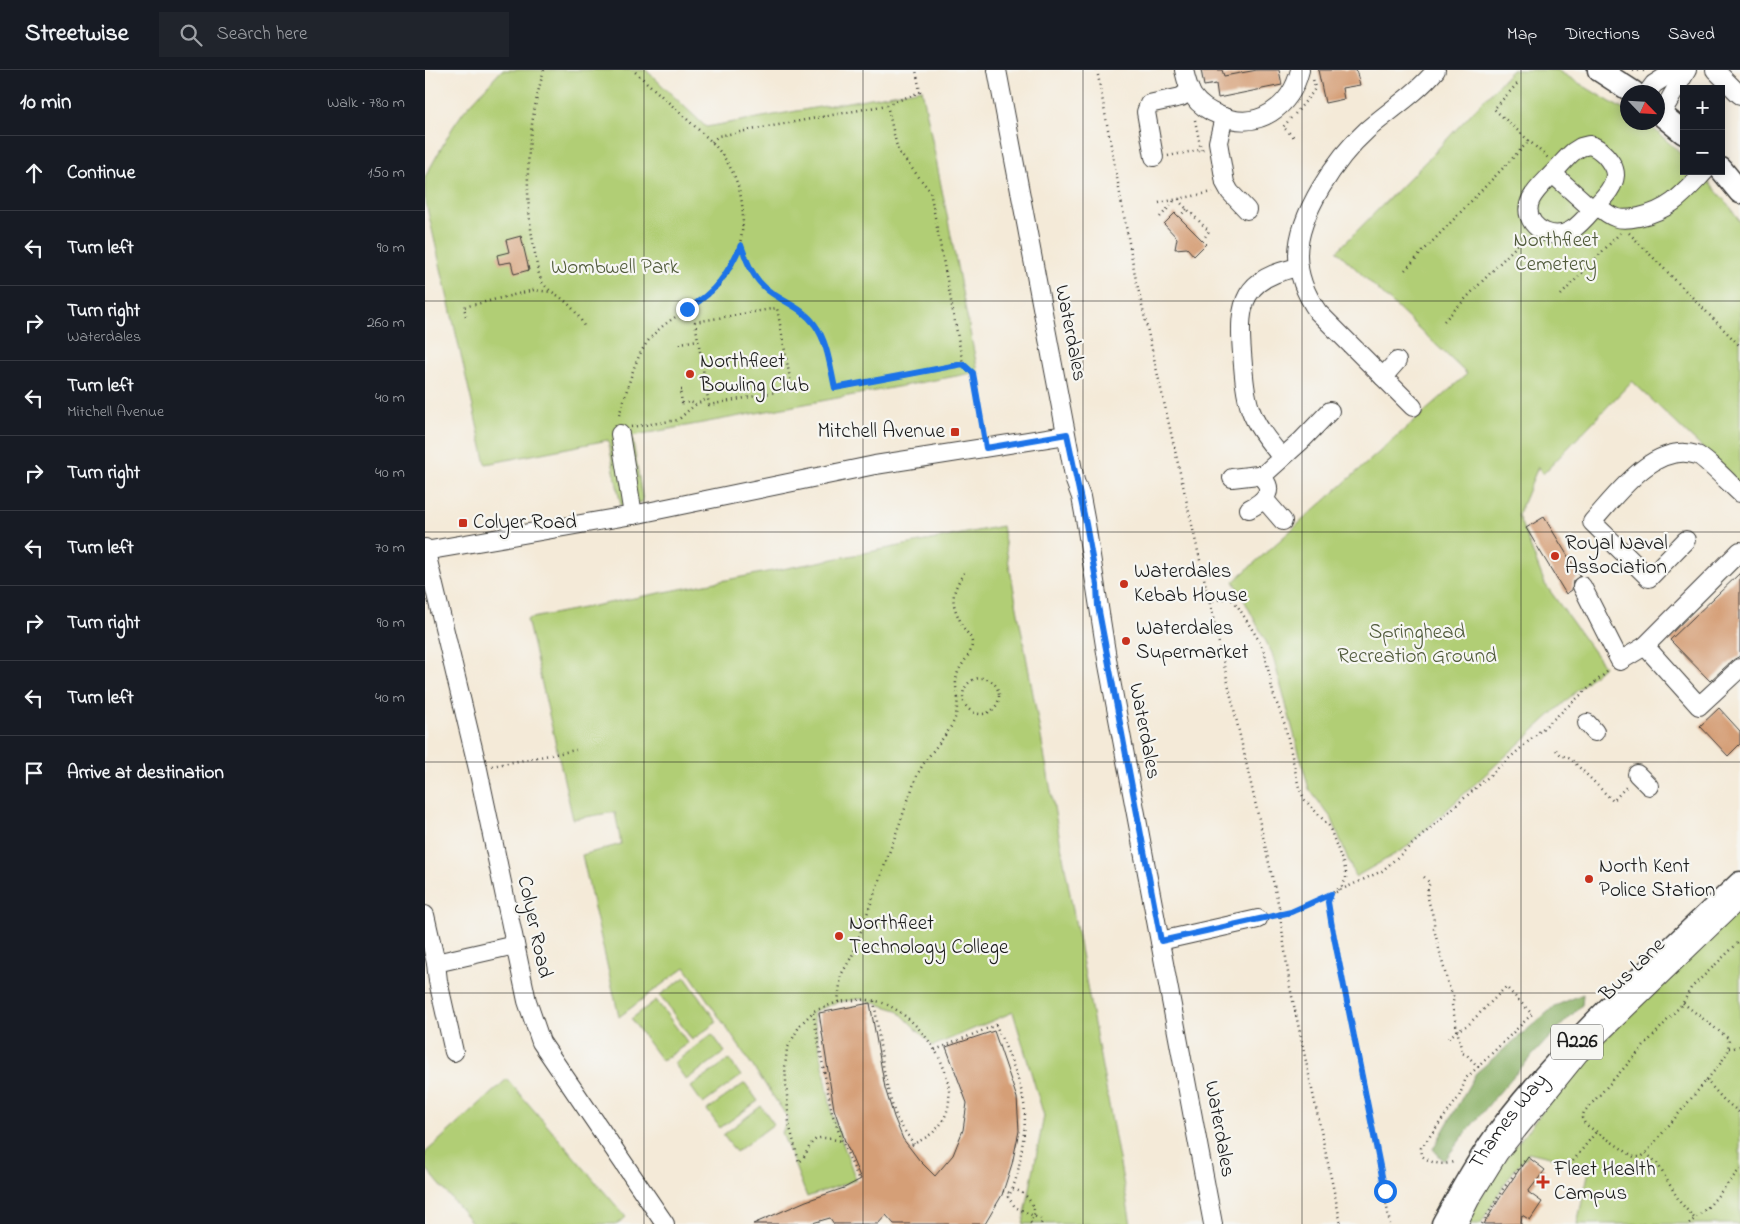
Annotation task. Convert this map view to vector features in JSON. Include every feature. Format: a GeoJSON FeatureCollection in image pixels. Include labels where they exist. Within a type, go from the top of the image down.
{"type":"FeatureCollection","features":[{"type":"Feature","properties":{"kind":"main road"},"geometry":{"type":"LineString","coordinates":[[1599,70],[1622,85]]}},
{"type":"Feature","properties":{"kind":"main road"},"geometry":{"type":"LineString","coordinates":[[1665,117],[1680,130]]}},
{"type":"Feature","properties":{"kind":"main road"},"geometry":{"type":"LineString","coordinates":[[1725,173],[1740,192]]}},
{"type":"Feature","properties":{"kind":"main road","name":"Thames Way"},"geometry":{"type":"LineString","coordinates":[[1443,1224],[1480,1159],[1506,1122],[1543,1078],[1601,1017],[1740,883]]}},
{"type":"Feature","properties":{"kind":"street","name":"Waterdales"},"geometry":{"type":"LineString","coordinates":[[997,70],[1086,524],[1104,640],[1213,1224]]}},
{"type":"Feature","properties":{"kind":"street"},"geometry":{"type":"LineString","coordinates":[[1184,70],[1190,90],[1196,100],[1213,113],[1224,118],[1237,120],[1262,117],[1274,111],[1290,95],[1300,70]]}},
{"type":"Feature","properties":{"kind":"street"},"geometry":{"type":"LineString","coordinates":[[1413,407],[1318,312],[1307,295],[1299,267],[1299,248],[1305,224],[1317,196],[1334,168],[1367,130],[1411,96],[1435,70]]}},
{"type":"Feature","properties":{"kind":"street"},"geometry":{"type":"LineString","coordinates":[[1653,85],[1676,70]]}},
{"type":"Feature","properties":{"kind":"street"},"geometry":{"type":"LineString","coordinates":[[1665,103],[1687,70]]}},
{"type":"Feature","properties":{"kind":"street"},"geometry":{"type":"LineString","coordinates":[[1715,70],[1740,95]]}},
{"type":"Feature","properties":{"kind":"street"},"geometry":{"type":"LineString","coordinates":[[1157,157],[1145,112],[1149,104],[1181,97],[1190,90]]}},
{"type":"Feature","properties":{"kind":"street"},"geometry":{"type":"LineString","coordinates":[[1224,118],[1218,144],[1227,188],[1247,210]]}},
{"type":"Feature","properties":{"kind":"street"},"geometry":{"type":"LineString","coordinates":[[1584,146],[1594,146],[1603,152],[1614,168],[1615,178],[1612,187],[1595,208],[1576,227],[1561,234],[1551,234],[1535,226],[1529,213],[1531,200],[1536,190],[1555,171],[1573,152],[1584,146]]}},
{"type":"Feature","properties":{"kind":"street"},"geometry":{"type":"LineString","coordinates":[[1555,171],[1595,208],[1625,225],[1669,206],[1701,175]]}},
{"type":"Feature","properties":{"kind":"street"},"geometry":{"type":"LineString","coordinates":[[1282,457],[1260,431],[1248,404],[1245,387],[1241,317],[1246,300],[1260,281],[1274,274],[1299,267]]}},
{"type":"Feature","properties":{"kind":"street"},"geometry":{"type":"LineString","coordinates":[[1383,376],[1397,362]]}},
{"type":"Feature","properties":{"kind":"street"},"geometry":{"type":"LineString","coordinates":[[1261,476],[1330,411]]}},
{"type":"Feature","properties":{"kind":"street"},"geometry":{"type":"LineString","coordinates":[[620,434],[633,515]]}},
{"type":"Feature","properties":{"kind":"street"},"geometry":{"type":"LineString","coordinates":[[425,550],[633,515],[875,465],[1067,434]]}},
{"type":"Feature","properties":{"kind":"street"},"geometry":{"type":"LineString","coordinates":[[1686,540],[1649,578],[1592,522],[1636,474],[1667,454],[1685,453],[1698,455],[1740,493]]}},
{"type":"Feature","properties":{"kind":"street"},"geometry":{"type":"LineString","coordinates":[[1231,478],[1261,476],[1269,488],[1257,504],[1283,520]]}},
{"type":"Feature","properties":{"kind":"street","name":"Colyer Road"},"geometry":{"type":"LineString","coordinates":[[425,550],[478,769],[527,1002],[541,1042],[665,1224]]}},
{"type":"Feature","properties":{"kind":"street"},"geometry":{"type":"LineString","coordinates":[[1581,586],[1620,661],[1645,646],[1740,551]]}},
{"type":"Feature","properties":{"kind":"street"},"geometry":{"type":"LineString","coordinates":[[1645,646],[1699,706],[1740,668]]}},
{"type":"Feature","properties":{"kind":"street","name":"Bus Lane"},"geometry":{"type":"LineString","coordinates":[[1458,1224],[1470,1200],[1499,1153],[1579,1054],[1740,899]]}},
{"type":"Feature","properties":{"kind":"street"},"geometry":{"type":"LineString","coordinates":[[425,915],[454,1052]]}},
{"type":"Feature","properties":{"kind":"street"},"geometry":{"type":"LineString","coordinates":[[1161,941],[1258,919]]}},
{"type":"Feature","properties":{"kind":"street"},"geometry":{"type":"LineString","coordinates":[[436,964],[515,945]]}},
{"type":"Feature","properties":{"kind":"path"},"geometry":{"type":"LineString","coordinates":[[544,70],[529,146],[528,193],[537,262],[542,281],[551,292]]}},
{"type":"Feature","properties":{"kind":"path"},"geometry":{"type":"LineString","coordinates":[[619,415],[633,369],[648,342],[669,320],[701,301],[713,291],[728,270],[741,245],[743,218],[740,191],[730,166],[712,142],[633,70]]}},
{"type":"Feature","properties":{"kind":"path"},"geometry":{"type":"LineString","coordinates":[[712,142],[718,136],[887,106],[920,92],[916,70]]}},
{"type":"Feature","properties":{"kind":"path"},"geometry":{"type":"LineString","coordinates":[[1097,70],[1135,275],[1279,907],[1290,987],[1341,1224]]}},
{"type":"Feature","properties":{"kind":"path"},"geometry":{"type":"LineString","coordinates":[[1517,84],[1494,108],[1529,141],[1555,171]]}},
{"type":"Feature","properties":{"kind":"path"},"geometry":{"type":"LineString","coordinates":[[887,106],[898,151],[930,191],[963,364],[973,373],[986,448]]}},
{"type":"Feature","properties":{"kind":"path"},"geometry":{"type":"LineString","coordinates":[[1194,117],[1201,150]]}},
{"type":"Feature","properties":{"kind":"path"},"geometry":{"type":"LineString","coordinates":[[1278,122],[1283,127]]}},
{"type":"Feature","properties":{"kind":"path"},"geometry":{"type":"LineString","coordinates":[[1405,270],[1529,141]]}},
{"type":"Feature","properties":{"kind":"path"},"geometry":{"type":"LineString","coordinates":[[1157,157],[1201,150],[1218,144]]}},
{"type":"Feature","properties":{"kind":"path"},"geometry":{"type":"LineString","coordinates":[[1159,203],[1218,191]]}},
{"type":"Feature","properties":{"kind":"path"},"geometry":{"type":"LineString","coordinates":[[1179,199],[1209,232],[1203,240]]}},
{"type":"Feature","properties":{"kind":"path"},"geometry":{"type":"LineString","coordinates":[[1159,217],[1174,200]]}},
{"type":"Feature","properties":{"kind":"path"},"geometry":{"type":"LineString","coordinates":[[1179,217],[1187,209]]}},
{"type":"Feature","properties":{"kind":"path"},"geometry":{"type":"LineString","coordinates":[[1561,295],[1621,232],[1625,225],[1740,346]]}},
{"type":"Feature","properties":{"kind":"path"},"geometry":{"type":"LineString","coordinates":[[1444,321],[1535,226]]}},
{"type":"Feature","properties":{"kind":"path"},"geometry":{"type":"LineString","coordinates":[[741,245],[753,274],[761,284],[775,295],[797,307],[815,325],[826,347],[835,388],[963,364]]}},
{"type":"Feature","properties":{"kind":"path"},"geometry":{"type":"LineString","coordinates":[[466,316],[463,307],[534,290],[551,292],[559,296],[573,308],[585,329]]}},
{"type":"Feature","properties":{"kind":"path"},"geometry":{"type":"LineString","coordinates":[[777,308],[792,389],[709,405],[699,358],[698,340],[695,322],[777,308]]}},
{"type":"Feature","properties":{"kind":"path"},"geometry":{"type":"LineString","coordinates":[[681,345],[681,343],[698,340]]}},
{"type":"Feature","properties":{"kind":"path"},"geometry":{"type":"LineString","coordinates":[[682,390],[680,390],[682,403],[690,402],[696,404]]}},
{"type":"Feature","properties":{"kind":"path"},"geometry":{"type":"LineString","coordinates":[[620,434],[630,427],[678,420],[696,404],[708,399]]}},
{"type":"Feature","properties":{"kind":"path"},"geometry":{"type":"LineString","coordinates":[[838,1002],[841,976],[852,956],[916,778],[921,766],[954,722],[957,712],[957,674],[972,646],[971,640],[955,611],[953,603],[955,589],[964,573]]}},
{"type":"Feature","properties":{"kind":"path"},"geometry":{"type":"LineString","coordinates":[[1208,601],[1230,598],[1237,605],[1261,644],[1265,654],[1273,693],[1285,725],[1299,788],[1305,800],[1329,826],[1346,871],[1346,879],[1342,886],[1331,894],[1328,902],[1390,1224]]}},
{"type":"Feature","properties":{"kind":"path"},"geometry":{"type":"LineString","coordinates":[[1258,919],[1291,912],[1382,871],[1620,661]]}},
{"type":"Feature","properties":{"kind":"path"},"geometry":{"type":"LineString","coordinates":[[978,678],[984,678],[994,683],[999,693],[999,699],[993,709],[983,714],[967,709],[963,698],[963,693],[968,683],[978,678]]}},
{"type":"Feature","properties":{"kind":"path"},"geometry":{"type":"LineString","coordinates":[[958,698],[963,698]]}},
{"type":"Feature","properties":{"kind":"path"},"geometry":{"type":"LineString","coordinates":[[478,769],[576,750]]}},
{"type":"Feature","properties":{"kind":"path"},"geometry":{"type":"LineString","coordinates":[[1556,750],[1561,755],[1571,759],[1613,801],[1642,778]]}},
{"type":"Feature","properties":{"kind":"path"},"geometry":{"type":"LineString","coordinates":[[1424,877],[1429,882],[1427,891],[1435,920],[1434,929],[1448,984],[1454,998],[1451,1005],[1462,1053],[1467,1055],[1478,1067]]}},
{"type":"Feature","properties":{"kind":"path"},"geometry":{"type":"LineString","coordinates":[[1683,1003],[1729,1039],[1729,1048],[1724,1058],[1707,1080],[1646,1153],[1641,1157],[1631,1156],[1583,1121],[1582,1116],[1584,1112],[1683,1003],[1691,988],[1740,941]]}},
{"type":"Feature","properties":{"kind":"path"},"geometry":{"type":"LineString","coordinates":[[1449,1038],[1468,1025],[1506,987],[1532,1014],[1466,1078],[1459,1097],[1421,1148],[1421,1154],[1431,1162],[1445,1164],[1453,1162]]}},
{"type":"Feature","properties":{"kind":"path"},"geometry":{"type":"LineString","coordinates":[[843,1141],[817,1138],[813,1141],[807,1154],[799,1162],[789,1124],[785,1066],[787,1049],[800,1025],[813,1012],[825,1005],[861,999],[874,1001],[897,1010],[910,1018],[927,1036],[945,1070],[949,1104],[940,1125],[927,1137],[909,1146]]}},
{"type":"Feature","properties":{"kind":"path"},"geometry":{"type":"LineString","coordinates":[[874,1001],[887,1080],[895,1114],[914,1144]]}},
{"type":"Feature","properties":{"kind":"path"},"geometry":{"type":"LineString","coordinates":[[813,1012],[832,1113],[859,1180]]}},
{"type":"Feature","properties":{"kind":"path"},"geometry":{"type":"LineString","coordinates":[[935,1050],[996,1025],[1017,1077],[1023,1099],[1025,1130],[1020,1162],[1013,1189],[1008,1197],[1015,1207],[1033,1217],[1037,1217],[1042,1222],[1041,1224]]}},
{"type":"Feature","properties":{"kind":"path"},"geometry":{"type":"LineString","coordinates":[[1729,1048],[1740,1046]]}},
{"type":"Feature","properties":{"kind":"path"},"geometry":{"type":"LineString","coordinates":[[1707,1080],[1740,1113]]}},
{"type":"Feature","properties":{"kind":"path"},"geometry":{"type":"LineString","coordinates":[[1573,1161],[1596,1132]]}},
{"type":"Feature","properties":{"kind":"path"},"geometry":{"type":"LineString","coordinates":[[1646,1153],[1657,1163],[1680,1202],[1694,1218]]}},
{"type":"Feature","properties":{"kind":"path"},"geometry":{"type":"LineString","coordinates":[[1482,1224],[1508,1182],[1525,1160]]}},
{"type":"Feature","properties":{"kind":"path"},"geometry":{"type":"LineString","coordinates":[[1689,1224],[1710,1205],[1740,1169]]}},
{"type":"Feature","properties":{"kind":"path"},"geometry":{"type":"LineString","coordinates":[[1013,1189],[1019,1191],[1029,1201],[1035,1213],[1030,1222],[1032,1224]]}},
{"type":"Feature","properties":{"kind":"path"},"geometry":{"type":"LineString","coordinates":[[1003,1191],[1010,1193]]}},
{"type":"Feature","properties":{"kind":"green space","name":"Wombwell Park"},"geometry":{"type":"Polygon","coordinates":[[[502,70],[646,70],[706,127],[922,89],[978,372],[632,436],[643,502],[621,506],[608,440],[486,464],[425,199],[425,177],[464,111],[502,70]]]}},
{"type":"Feature","properties":{"kind":"green space"},"geometry":{"type":"Polygon","coordinates":[[[1512,70],[1557,70],[1620,108],[1620,130],[1655,130],[1680,153],[1680,175],[1702,175],[1731,208],[1740,222],[1740,484],[1632,381],[1543,474],[1538,467],[1518,515],[1545,584],[1604,666],[1404,849],[1355,877],[1332,819],[1309,789],[1272,653],[1234,581],[1467,374],[1337,251],[1434,153],[1512,70]]]}},
{"type":"Feature","properties":{"kind":"green space","name":"Northfleet Technology College"},"geometry":{"type":"Polygon","coordinates":[[[1002,526],[1131,1224],[1023,1224],[1044,1116],[1013,1012],[933,1046],[897,1010],[861,999],[838,1002],[813,1012],[832,1113],[856,1180],[807,1197],[782,1133],[788,1118],[685,967],[619,1017],[582,855],[621,844],[615,812],[573,819],[527,619],[1002,526]]]}},
{"type":"Feature","properties":{"kind":"green space"},"geometry":{"type":"Polygon","coordinates":[[[1740,908],[1740,1224],[1577,1224],[1590,1166],[1528,1152],[1527,1158],[1522,1161],[1509,1177],[1481,1224],[1465,1224],[1499,1167],[1583,1060],[1740,908]]]}},
{"type":"Feature","properties":{"kind":"green space"},"geometry":{"type":"Polygon","coordinates":[[[685,977],[717,1022],[692,1040],[660,995],[685,977]]]}},
{"type":"Feature","properties":{"kind":"green space"},"geometry":{"type":"Polygon","coordinates":[[[1583,994],[1582,1005],[1510,1080],[1444,1161],[1433,1149],[1476,1073],[1555,1006],[1583,994]]]}},
{"type":"Feature","properties":{"kind":"green space"},"geometry":{"type":"Polygon","coordinates":[[[656,1000],[688,1043],[662,1061],[631,1019],[656,1000]]]}},
{"type":"Feature","properties":{"kind":"green space"},"geometry":{"type":"Polygon","coordinates":[[[712,1034],[725,1052],[686,1080],[674,1063],[712,1034]]]}},
{"type":"Feature","properties":{"kind":"green space"},"geometry":{"type":"Polygon","coordinates":[[[729,1059],[741,1076],[703,1104],[691,1087],[729,1059]]]}},
{"type":"Feature","properties":{"kind":"green space"},"geometry":{"type":"Polygon","coordinates":[[[507,1079],[626,1217],[618,1224],[473,1224],[425,1167],[425,1153],[507,1079]]]}},
{"type":"Feature","properties":{"kind":"green space"},"geometry":{"type":"Polygon","coordinates":[[[745,1083],[758,1101],[720,1128],[707,1110],[745,1083]]]}},
{"type":"Feature","properties":{"kind":"green space"},"geometry":{"type":"Polygon","coordinates":[[[761,1106],[774,1124],[736,1152],[723,1135],[761,1106]]]}},
{"type":"Feature","properties":{"kind":"building"},"geometry":{"type":"Polygon","coordinates":[[[1201,70],[1222,70],[1224,76],[1257,70],[1279,70],[1282,85],[1218,98],[1216,84],[1204,86],[1201,70]]]}},
{"type":"Feature","properties":{"kind":"building"},"geometry":{"type":"Polygon","coordinates":[[[1318,70],[1356,70],[1360,85],[1342,88],[1344,99],[1325,103],[1318,70]]]}},
{"type":"Feature","properties":{"kind":"building"},"geometry":{"type":"Polygon","coordinates":[[[1175,213],[1206,244],[1194,256],[1187,248],[1175,249],[1177,238],[1164,224],[1175,213]]]}},
{"type":"Feature","properties":{"kind":"building"},"geometry":{"type":"Polygon","coordinates":[[[521,236],[529,270],[514,274],[511,262],[499,264],[497,255],[509,252],[506,240],[521,236]]]}},
{"type":"Feature","properties":{"kind":"building","name":"Royal Naval Association"},"geometry":{"type":"Polygon","coordinates":[[[1544,517],[1580,576],[1573,581],[1572,590],[1566,594],[1526,528],[1544,517]]]}},
{"type":"Feature","properties":{"kind":"building"},"geometry":{"type":"Polygon","coordinates":[[[1740,573],[1740,656],[1710,681],[1670,640],[1740,573]]]}},
{"type":"Feature","properties":{"kind":"building"},"geometry":{"type":"Polygon","coordinates":[[[1719,708],[1740,731],[1740,744],[1728,756],[1700,726],[1719,708]]]}},
{"type":"Feature","properties":{"kind":"building"},"geometry":{"type":"Polygon","coordinates":[[[870,1003],[885,1088],[894,1117],[903,1139],[920,1161],[935,1176],[953,1155],[963,1130],[967,1103],[946,1047],[994,1031],[1017,1098],[1019,1131],[1012,1164],[1002,1195],[985,1224],[894,1224],[886,1215],[878,1224],[834,1224],[830,1218],[809,1224],[753,1224],[806,1201],[844,1188],[861,1179],[834,1109],[819,1013],[870,1003]]]}},
{"type":"Feature","properties":{"kind":"building"},"geometry":{"type":"Polygon","coordinates":[[[1528,1157],[1545,1170],[1528,1192],[1542,1202],[1530,1220],[1522,1215],[1521,1224],[1484,1224],[1503,1193],[1528,1157]]]}},
{"type":"Feature","properties":{"kind":"place","name":"Northfleet Bowling Club"},"geometry":{"type":"Point","coordinates":[690,374]}},
{"type":"Feature","properties":{"kind":"place","name":"Mitchell Avenue"},"geometry":{"type":"Point","coordinates":[955,432]}},
{"type":"Feature","properties":{"kind":"place","name":"Colyer Road"},"geometry":{"type":"Point","coordinates":[463,523]}},
{"type":"Feature","properties":{"kind":"place","name":"Royal Naval Association"},"geometry":{"type":"Point","coordinates":[1555,556]}},
{"type":"Feature","properties":{"kind":"place","name":"Waterdales Kebab House"},"geometry":{"type":"Point","coordinates":[1124,584]}},
{"type":"Feature","properties":{"kind":"place","name":"Waterdales Supermarket"},"geometry":{"type":"Point","coordinates":[1126,641]}},
{"type":"Feature","properties":{"kind":"place","name":"North Kent Police Station"},"geometry":{"type":"Point","coordinates":[1589,879]}},
{"type":"Feature","properties":{"kind":"place","name":"Northfleet Technology College"},"geometry":{"type":"Point","coordinates":[839,936]}},
{"type":"Feature","properties":{"kind":"place","name":"Fleet Health Campus"},"geometry":{"type":"Point","coordinates":[1543,1182]}},
{"type":"Feature","properties":{"kind":"route"},"geometry":{"type":"LineString","coordinates":[[687,309],[701,301],[721,282],[741,245],[753,274],[761,284],[767,290],[804,312],[819,331],[826,347],[835,388],[963,364],[973,373],[986,448],[1067,434],[1075,481],[1081,497],[1097,585],[1098,606],[1161,941],[1291,912],[1331,894],[1328,902],[1332,927],[1385,1191]]}},
{"type":"Feature","properties":{"kind":"park label","name":"Northfleet Cemetery"},"geometry":{"type":"Point","coordinates":[1556,253]}},
{"type":"Feature","properties":{"kind":"park label","name":"Springhead Recreation Ground"},"geometry":{"type":"Point","coordinates":[1417,645]}}]}
